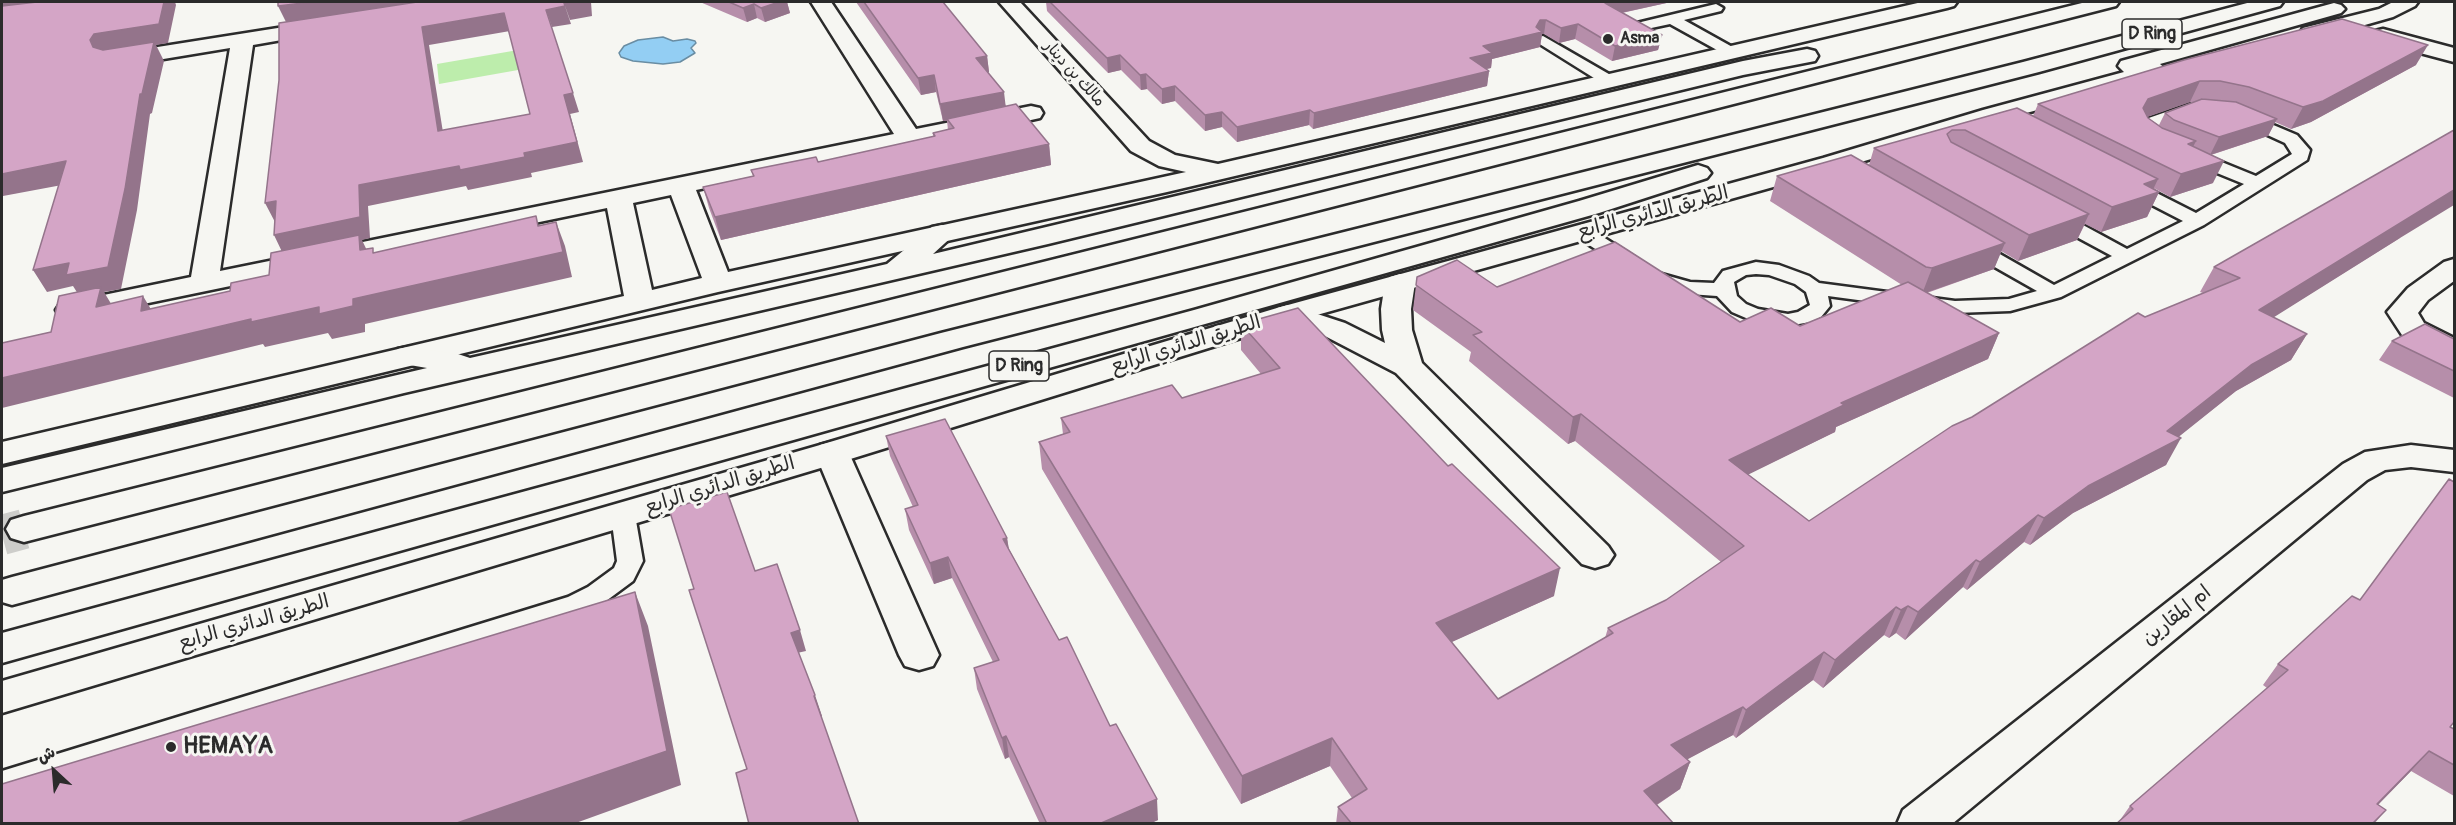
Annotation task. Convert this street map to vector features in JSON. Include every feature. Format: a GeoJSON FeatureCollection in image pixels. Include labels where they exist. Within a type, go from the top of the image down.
{"type":"FeatureCollection","features":[{"type":"Feature","properties":{"kind":"street"},"geometry":{"type":"LineString","coordinates":[[821,2],[905,131]]}},
{"type":"Feature","properties":{"kind":"street","name":"مالك بن دينار"},"geometry":{"type":"LineString","coordinates":[[1009,2],[1140,146],[1168,161],[1187,166],[1231,168]]}},
{"type":"Feature","properties":{"kind":"street"},"geometry":{"type":"LineString","coordinates":[[3,459],[409,356],[640,301],[1117,195],[1947,2]]}},
{"type":"Feature","properties":{"kind":"street","name":"D Ring"},"geometry":{"type":"LineString","coordinates":[[24,529],[1907,51],[2109,2]]}},
{"type":"Feature","properties":{"kind":"street","name":"D Ring"},"geometry":{"type":"LineString","coordinates":[[12,591],[952,340],[2031,67],[2273,2]]}},
{"type":"Feature","properties":{"kind":"street"},"geometry":{"type":"LineString","coordinates":[[2385,5],[2402,23],[2454,43]]}},
{"type":"Feature","properties":{"kind":"street","name":"الطريق الدائري الرابع"},"geometry":{"type":"LineString","coordinates":[[1652,187],[1679,186],[1728,177],[2253,31],[2385,5]]}},
{"type":"Feature","properties":{"kind":"street","name":"الطريق الدائري الرابع"},"geometry":{"type":"LineString","coordinates":[[2,697],[832,453],[1288,314],[1582,232],[1841,169],[2197,58],[2236,52],[2313,33],[2385,5]]}},
{"type":"Feature","properties":{"kind":"street"},"geometry":{"type":"LineString","coordinates":[[113,60],[338,24]]}},
{"type":"Feature","properties":{"kind":"street"},"geometry":{"type":"LineString","coordinates":[[2253,31],[2289,34],[2337,31],[2371,34],[2422,45],[2454,55]]}},
{"type":"Feature","properties":{"kind":"street"},"geometry":{"type":"LineString","coordinates":[[204,282],[243,39]]}},
{"type":"Feature","properties":{"kind":"street","name":"D Ring"},"geometry":{"type":"LineString","coordinates":[[3,459],[209,430],[1048,236],[1743,68],[1836,50],[1907,51]]}},
{"type":"Feature","properties":{"kind":"street","name":"D Ring"},"geometry":{"type":"LineString","coordinates":[[2,648],[1205,316],[1652,187],[2031,67]]}},
{"type":"Feature","properties":{"kind":"street"},"geometry":{"type":"LineString","coordinates":[[451,232],[454,216],[905,131],[1031,113]]}},
{"type":"Feature","properties":{"kind":"street"},"geometry":{"type":"LineString","coordinates":[[71,310],[619,199],[905,131]]}},
{"type":"Feature","properties":{"kind":"street"},"geometry":{"type":"LineString","coordinates":[[1117,195],[1129,186],[1142,166],[1143,155],[1140,146]]}},
{"type":"Feature","properties":{"kind":"street"},"geometry":{"type":"LineString","coordinates":[[681,185],[718,283]]}},
{"type":"Feature","properties":{"kind":"street"},"geometry":{"type":"LineString","coordinates":[[619,199],[640,301]]}},
{"type":"Feature","properties":{"kind":"street"},"geometry":{"type":"LineString","coordinates":[[892,272],[942,233]]}},
{"type":"Feature","properties":{"kind":"street"},"geometry":{"type":"LineString","coordinates":[[2454,268],[2418,294],[2402,312],[2413,329],[2454,350]]}},
{"type":"Feature","properties":{"kind":"street"},"geometry":{"type":"LineString","coordinates":[[1400,283],[1397,330],[1407,366]]}},
{"type":"Feature","properties":{"kind":"street"},"geometry":{"type":"LineString","coordinates":[[1288,314],[1334,329],[1407,366],[1595,555]]}},
{"type":"Feature","properties":{"kind":"street"},"geometry":{"type":"LineString","coordinates":[[409,356],[478,366]]}},
{"type":"Feature","properties":{"kind":"street"},"geometry":{"type":"LineString","coordinates":[[906,397],[832,453],[919,655]]}},
{"type":"Feature","properties":{"kind":"street"},"geometry":{"type":"LineString","coordinates":[[2,504],[82,478],[209,430]]}},
{"type":"Feature","properties":{"kind":"street","name":"ام المقارين"},"geometry":{"type":"LineString","coordinates":[[1919,824],[2355,472],[2377,460],[2411,456],[2454,460]]}},
{"type":"Feature","properties":{"kind":"lane"},"geometry":{"type":"LineString","coordinates":[[1642,26],[1716,8]]}},
{"type":"Feature","properties":{"kind":"lane"},"geometry":{"type":"LineString","coordinates":[[1672,19],[1731,52]]}},
{"type":"Feature","properties":{"kind":"lane"},"geometry":{"type":"LineString","coordinates":[[1543,40],[1608,81]]}},
{"type":"Feature","properties":{"kind":"lane"},"geometry":{"type":"LineString","coordinates":[[2210,109],[2191,109],[2143,128],[2145,133],[2159,143],[2259,184]]}},
{"type":"Feature","properties":{"kind":"lane"},"geometry":{"type":"LineString","coordinates":[[1813,288],[1819,297],[1820,306],[1814,313],[1803,318],[1788,320],[1753,314],[1734,303],[1724,290],[1724,281],[1730,275],[1742,270],[1756,268],[1788,274],[1813,288],[1955,307],[2010,305],[2054,293],[2197,221],[2301,156],[2298,145],[2282,133],[2232,113]]}},
{"type":"Feature","properties":{"kind":"lane"},"geometry":{"type":"LineString","coordinates":[[2115,179],[2197,221]]}},
{"type":"Feature","properties":{"kind":"lane"},"geometry":{"type":"LineString","coordinates":[[2033,206],[2127,257]]}},
{"type":"Feature","properties":{"kind":"lane"},"geometry":{"type":"LineString","coordinates":[[1582,232],[1650,276],[1689,288],[1724,290]]}},
{"type":"Feature","properties":{"kind":"lane"},"geometry":{"type":"LineString","coordinates":[[1955,236],[2054,293]]}},
{"type":"Feature","properties":{"kind":"lane"},"geometry":{"type":"LineString","coordinates":[[2,783],[577,604],[613,584],[624,574],[630,561],[622,515]]}},
{"type":"Feature","properties":{"kind":"green space"},"geometry":{"type":"Polygon","coordinates":[[[547,45],[552,64],[439,84],[437,64],[547,45]]]}},
{"type":"Feature","properties":{"kind":"water"},"geometry":{"type":"Polygon","coordinates":[[[663,37],[673,41],[687,39],[695,41],[696,43],[691,48],[695,53],[680,62],[663,64],[633,61],[621,57],[619,53],[624,46],[638,40],[663,37]]]}},
{"type":"Feature","properties":{"kind":"building"},"geometry":{"type":"Polygon","coordinates":[[[37,2],[164,2],[159,24],[94,34],[90,40],[93,47],[103,50],[154,42],[142,94],[140,94],[125,189],[108,267],[66,275],[69,263],[33,270],[66,161],[2,174],[2,6],[37,2]]]}},
{"type":"Feature","properties":{"kind":"building"},"geometry":{"type":"Polygon","coordinates":[[[278,2],[311,2],[278,6],[278,2]]]}},
{"type":"Feature","properties":{"kind":"building"},"geometry":{"type":"Polygon","coordinates":[[[417,2],[570,2],[564,3],[565,6],[546,10],[573,93],[564,95],[577,142],[524,153],[525,157],[460,170],[459,166],[359,185],[360,217],[274,235],[276,201],[265,203],[279,80],[279,23],[417,2]],[[504,13],[422,27],[438,131],[530,114],[504,13]]]}},
{"type":"Feature","properties":{"kind":"building"},"geometry":{"type":"Polygon","coordinates":[[[729,2],[779,2],[761,8],[754,4],[743,8],[729,2]]]}},
{"type":"Feature","properties":{"kind":"building"},"geometry":{"type":"Polygon","coordinates":[[[864,2],[943,2],[987,56],[976,58],[1004,92],[940,104],[934,75],[918,78],[864,2]]]}},
{"type":"Feature","properties":{"kind":"building"},"geometry":{"type":"Polygon","coordinates":[[[1050,2],[1612,2],[1605,3],[1662,35],[1615,46],[1578,24],[1561,28],[1546,20],[1540,20],[1536,27],[1542,32],[1483,46],[1492,53],[1470,58],[1489,71],[1314,113],[1310,110],[1237,127],[1222,112],[1205,115],[1175,86],[1162,89],[1146,74],[1140,75],[1120,55],[1107,58],[1050,2]]]}},
{"type":"Feature","properties":{"kind":"building"},"geometry":{"type":"Polygon","coordinates":[[[2342,19],[2428,45],[2323,101],[2303,107],[2249,87],[2220,81],[2200,81],[2148,99],[2143,108],[2148,118],[2162,128],[2196,141],[2188,144],[2224,161],[2181,174],[2038,104],[2184,60],[2342,19]]]}},
{"type":"Feature","properties":{"kind":"building"},"geometry":{"type":"Polygon","coordinates":[[[2202,99],[2236,102],[2277,119],[2219,137],[2174,120],[2165,113],[2202,99]]]}},
{"type":"Feature","properties":{"kind":"building"},"geometry":{"type":"Polygon","coordinates":[[[1016,104],[1049,144],[715,217],[703,187],[754,176],[751,170],[816,157],[818,162],[935,136],[933,133],[954,128],[947,119],[1016,104]]]}},
{"type":"Feature","properties":{"kind":"building"},"geometry":{"type":"Polygon","coordinates":[[[2017,108],[2158,179],[2144,184],[2159,192],[2112,207],[1965,130],[1952,130],[1947,134],[1951,142],[2089,214],[2029,235],[1874,148],[2017,108]]]}},
{"type":"Feature","properties":{"kind":"building"},"geometry":{"type":"Polygon","coordinates":[[[2454,130],[2454,190],[2259,310],[2307,334],[2251,365],[2167,431],[2181,438],[2088,486],[2044,518],[2038,515],[1980,562],[1976,560],[1918,612],[1908,606],[1901,610],[1896,607],[1835,660],[1824,652],[1746,710],[1743,707],[1671,745],[1690,762],[1644,791],[1674,824],[1352,824],[1338,807],[1367,789],[1332,738],[1242,776],[1039,442],[1070,432],[1061,418],[1172,385],[1182,398],[1280,368],[1241,324],[1298,308],[1448,466],[1452,464],[1560,568],[1436,623],[1498,699],[1613,633],[1608,628],[1666,600],[1744,546],[1581,414],[1573,417],[1473,335],[1482,332],[1416,285],[1417,277],[1457,260],[1497,287],[1615,242],[1740,322],[1771,308],[1800,326],[1908,282],[1999,333],[1841,403],[1844,405],[1729,460],[1809,521],[1952,426],[1972,417],[2138,313],[2145,317],[2240,278],[2214,267],[2454,130]]]}},
{"type":"Feature","properties":{"kind":"building"},"geometry":{"type":"Polygon","coordinates":[[[1851,155],[2005,243],[1932,268],[1926,267],[1777,176],[1851,155]]]}},
{"type":"Feature","properties":{"kind":"building"},"geometry":{"type":"Polygon","coordinates":[[[536,216],[538,226],[556,222],[563,252],[353,299],[353,306],[319,314],[319,307],[251,322],[251,319],[2,378],[2,343],[51,332],[59,296],[101,287],[96,307],[143,296],[141,311],[230,291],[231,283],[269,275],[271,253],[359,235],[360,250],[373,248],[373,253],[536,216]]]}},
{"type":"Feature","properties":{"kind":"building"},"geometry":{"type":"Polygon","coordinates":[[[2425,324],[2454,339],[2454,371],[2392,341],[2425,324]]]}},
{"type":"Feature","properties":{"kind":"building"},"geometry":{"type":"Polygon","coordinates":[[[945,419],[1007,538],[1003,539],[1059,640],[1067,637],[1110,726],[1116,724],[1157,799],[1099,824],[1047,824],[1006,736],[1002,738],[974,668],[999,660],[948,557],[930,563],[905,509],[918,505],[886,436],[945,419]]]}},
{"type":"Feature","properties":{"kind":"building"},"geometry":{"type":"Polygon","coordinates":[[[2449,479],[2454,482],[2454,722],[2450,727],[2454,729],[2454,765],[2429,751],[2377,804],[2386,810],[2372,824],[2116,824],[2133,809],[2130,806],[2288,670],[2278,664],[2352,596],[2360,600],[2449,479]]]}},
{"type":"Feature","properties":{"kind":"building"},"geometry":{"type":"Polygon","coordinates":[[[727,492],[755,571],[777,564],[800,630],[791,633],[815,695],[859,824],[749,824],[736,773],[747,769],[689,590],[694,589],[669,509],[727,492]]]}},
{"type":"Feature","properties":{"kind":"building"},"geometry":{"type":"Polygon","coordinates":[[[635,592],[667,751],[454,824],[2,824],[2,784],[635,592]]]}},
{"type":"Feature","properties":{"kind":"tunnel"},"geometry":{"type":"LineString","coordinates":[[2,535],[24,529]]}},
{"type":"Feature","properties":{"kind":"place","name":"Asma"},"geometry":{"type":"Point","coordinates":[1608,39]}},
{"type":"Feature","properties":{"kind":"place","name":"HEMAYA"},"geometry":{"type":"Point","coordinates":[171,747]}}]}
